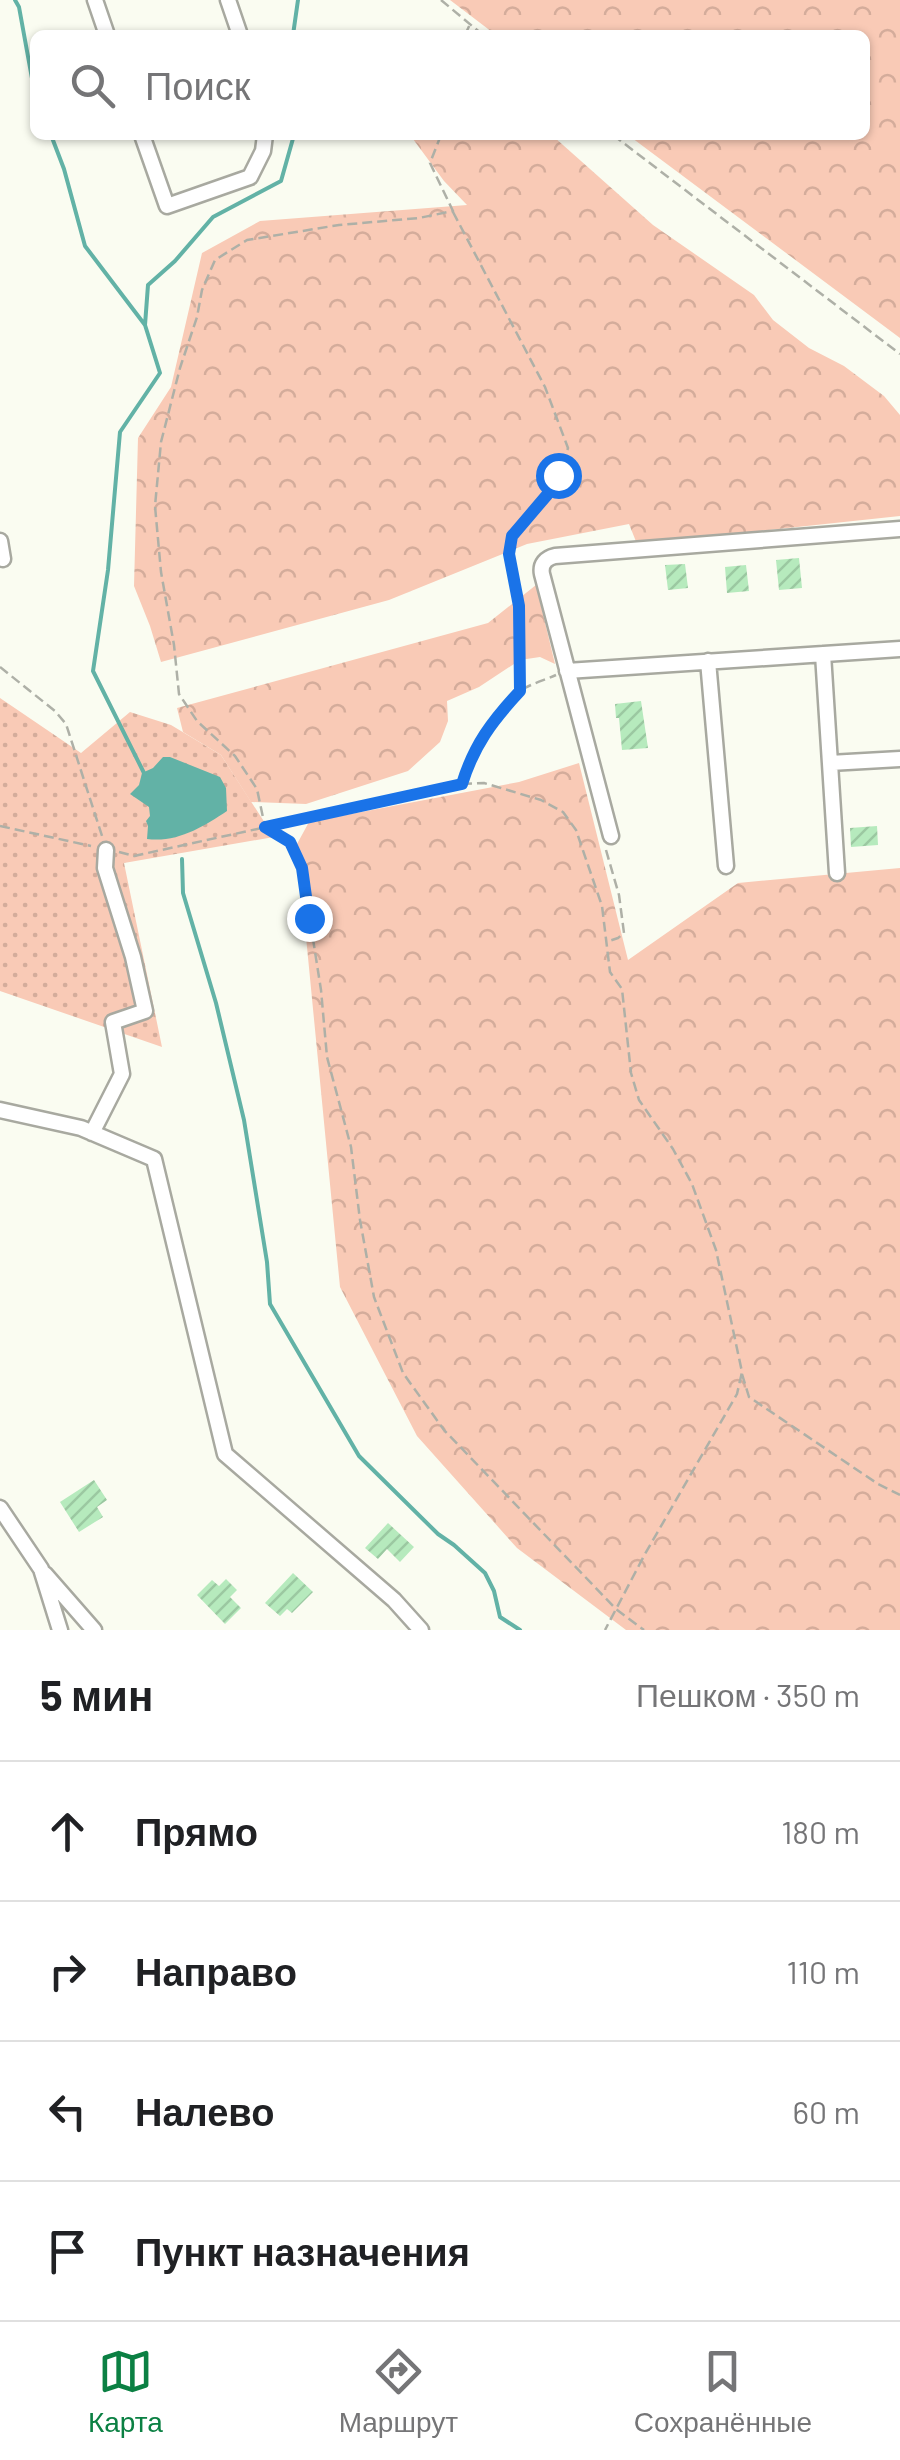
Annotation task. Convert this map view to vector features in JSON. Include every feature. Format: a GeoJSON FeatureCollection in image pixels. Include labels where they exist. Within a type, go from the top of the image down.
{"type":"FeatureCollection","features":[{"type":"Feature","properties":{"kind":"street"},"geometry":{"type":"LineString","coordinates":[[95,0],[105,30]]}},
{"type":"Feature","properties":{"kind":"street"},"geometry":{"type":"LineString","coordinates":[[228,0],[238,30]]}},
{"type":"Feature","properties":{"kind":"street"},"geometry":{"type":"LineString","coordinates":[[144,140],[168,206],[250,177],[263,151],[264,140]]}},
{"type":"Feature","properties":{"kind":"street"},"geometry":{"type":"LineString","coordinates":[[612,836],[542,574],[544,562],[550,557],[900,529]]}},
{"type":"Feature","properties":{"kind":"street"},"geometry":{"type":"LineString","coordinates":[[0,541],[3,559],[0,558]]}},
{"type":"Feature","properties":{"kind":"street"},"geometry":{"type":"LineString","coordinates":[[567,670],[900,649]]}},
{"type":"Feature","properties":{"kind":"street"},"geometry":{"type":"LineString","coordinates":[[823,654],[837,872]]}},
{"type":"Feature","properties":{"kind":"street"},"geometry":{"type":"LineString","coordinates":[[708,661],[726,866]]}},
{"type":"Feature","properties":{"kind":"street"},"geometry":{"type":"LineString","coordinates":[[830,763],[900,759]]}},
{"type":"Feature","properties":{"kind":"street"},"geometry":{"type":"LineString","coordinates":[[92,1133],[122,1074],[113,1022],[145,1011],[134,957],[105,868],[106,850]]}},
{"type":"Feature","properties":{"kind":"street"},"geometry":{"type":"LineString","coordinates":[[0,1110],[81,1128],[154,1158],[225,1454],[394,1600],[421,1630]]}},
{"type":"Feature","properties":{"kind":"street"},"geometry":{"type":"LineString","coordinates":[[0,1508],[41,1570],[94,1630]]}},
{"type":"Feature","properties":{"kind":"street"},"geometry":{"type":"LineString","coordinates":[[41,1570],[60,1630]]}},
{"type":"Feature","properties":{"kind":"path"},"geometry":{"type":"LineString","coordinates":[[441,0],[477,30]]}},
{"type":"Feature","properties":{"kind":"path"},"geometry":{"type":"LineString","coordinates":[[467,30],[470,24]]}},
{"type":"Feature","properties":{"kind":"path"},"geometry":{"type":"LineString","coordinates":[[439,140],[430,163],[545,387],[568,448],[547,495],[512,536],[509,554],[519,606],[520,691]]}},
{"type":"Feature","properties":{"kind":"path"},"geometry":{"type":"LineString","coordinates":[[620,140],[900,354]]}},
{"type":"Feature","properties":{"kind":"path"},"geometry":{"type":"LineString","coordinates":[[453,211],[247,240],[215,260],[202,290],[198,318],[161,442],[155,506],[161,572],[179,694],[197,721],[235,756],[257,789],[265,827],[290,842],[302,868],[327,1058],[352,1146],[374,1297],[404,1373],[444,1430],[616,1609],[644,1630]]}},
{"type":"Feature","properties":{"kind":"path"},"geometry":{"type":"LineString","coordinates":[[0,667],[66,724],[106,850]]}},
{"type":"Feature","properties":{"kind":"path"},"geometry":{"type":"LineString","coordinates":[[462,784],[471,755],[495,718],[520,691],[567,670]]}},
{"type":"Feature","properties":{"kind":"path"},"geometry":{"type":"LineString","coordinates":[[0,826],[134,856],[462,784],[484,783],[540,800],[563,812],[576,830],[602,906],[610,972],[622,989],[631,1073],[639,1100],[692,1184],[716,1250],[749,1397],[900,1495]]}},
{"type":"Feature","properties":{"kind":"path"},"geometry":{"type":"LineString","coordinates":[[608,941],[624,933],[620,894],[606,854],[605,836],[612,836]]}},
{"type":"Feature","properties":{"kind":"path"},"geometry":{"type":"LineString","coordinates":[[605,1630],[738,1394],[742,1372]]}},
{"type":"Feature","properties":{"kind":"green space"},"geometry":{"type":"Polygon","coordinates":[[[450,0],[900,0],[900,338],[635,140],[870,140],[870,30],[489,30],[450,0]]]}},
{"type":"Feature","properties":{"kind":"green space"},"geometry":{"type":"Polygon","coordinates":[[[414,140],[557,140],[653,225],[754,295],[773,320],[884,396],[900,415],[900,516],[637,544],[629,524],[527,544],[389,600],[161,662],[134,586],[138,438],[171,387],[202,253],[260,221],[467,205],[414,140]]]}},
{"type":"Feature","properties":{"kind":"green space"},"geometry":{"type":"Polygon","coordinates":[[[536,585],[555,664],[540,657],[520,660],[479,687],[447,701],[448,721],[440,742],[408,771],[306,804],[251,802],[221,755],[183,732],[177,708],[488,623],[536,585]]]}},
{"type":"Feature","properties":{"kind":"green space"},"geometry":{"type":"Polygon","coordinates":[[[0,698],[81,753],[130,712],[171,725],[221,755],[274,837],[124,863],[162,1047],[0,991],[0,698]]]}},
{"type":"Feature","properties":{"kind":"green space"},"geometry":{"type":"Polygon","coordinates":[[[579,763],[628,960],[738,883],[900,868],[900,1630],[626,1630],[517,1548],[417,1436],[340,1287],[297,844],[309,822],[519,782],[579,763]]]}},
{"type":"Feature","properties":{"kind":"water"},"geometry":{"type":"Polygon","coordinates":[[[163,757],[220,777],[226,788],[227,811],[179,836],[147,839],[149,807],[130,794],[139,785],[142,773],[163,757]]]}},
{"type":"Feature","properties":{"kind":"building"},"geometry":{"type":"Polygon","coordinates":[[[799,558],[802,588],[779,590],[776,560],[799,558]]]}},
{"type":"Feature","properties":{"kind":"building"},"geometry":{"type":"Polygon","coordinates":[[[685,564],[688,588],[668,590],[665,565],[685,564]]]}},
{"type":"Feature","properties":{"kind":"building"},"geometry":{"type":"Polygon","coordinates":[[[746,565],[749,591],[727,593],[725,567],[746,565]]]}},
{"type":"Feature","properties":{"kind":"building"},"geometry":{"type":"Polygon","coordinates":[[[641,701],[648,748],[622,750],[615,704],[641,701]]]}},
{"type":"Feature","properties":{"kind":"building"},"geometry":{"type":"Polygon","coordinates":[[[877,826],[878,845],[851,847],[850,828],[877,826]]]}},
{"type":"Feature","properties":{"kind":"building"},"geometry":{"type":"Polygon","coordinates":[[[94,1480],[107,1500],[97,1507],[103,1517],[79,1532],[60,1502],[94,1480]]]}},
{"type":"Feature","properties":{"kind":"building"},"geometry":{"type":"Polygon","coordinates":[[[388,1523],[414,1547],[400,1562],[387,1549],[378,1559],[365,1548],[388,1523]]]}},
{"type":"Feature","properties":{"kind":"building"},"geometry":{"type":"Polygon","coordinates":[[[293,1573],[313,1592],[292,1613],[287,1609],[280,1616],[265,1603],[293,1573]]]}},
{"type":"Feature","properties":{"kind":"building"},"geometry":{"type":"Polygon","coordinates":[[[226,1579],[237,1590],[230,1597],[241,1608],[225,1624],[197,1595],[212,1580],[219,1586],[226,1579]]]}},
{"type":"Feature","properties":{"kind":"waterway"},"geometry":{"type":"LineString","coordinates":[[15,0],[30,68]]}},
{"type":"Feature","properties":{"kind":"waterway"},"geometry":{"type":"LineString","coordinates":[[294,30],[298,0]]}},
{"type":"Feature","properties":{"kind":"waterway"},"geometry":{"type":"LineString","coordinates":[[53,140],[85,246],[145,325],[160,373],[120,432],[108,570],[93,671],[145,775]]}},
{"type":"Feature","properties":{"kind":"waterway"},"geometry":{"type":"LineString","coordinates":[[145,325],[148,285],[213,217],[281,181],[293,140]]}},
{"type":"Feature","properties":{"kind":"waterway"},"geometry":{"type":"LineString","coordinates":[[182,859],[183,893],[216,1003],[244,1120],[270,1304],[359,1456],[438,1534],[485,1573],[500,1617],[520,1630]]}},
{"type":"Feature","properties":{"kind":"route"},"geometry":{"type":"LineString","coordinates":[[309,918],[302,868],[290,842],[265,827],[462,784],[471,755],[495,718],[520,691],[519,606],[509,554],[512,536],[547,495],[558,475]]}}]}
